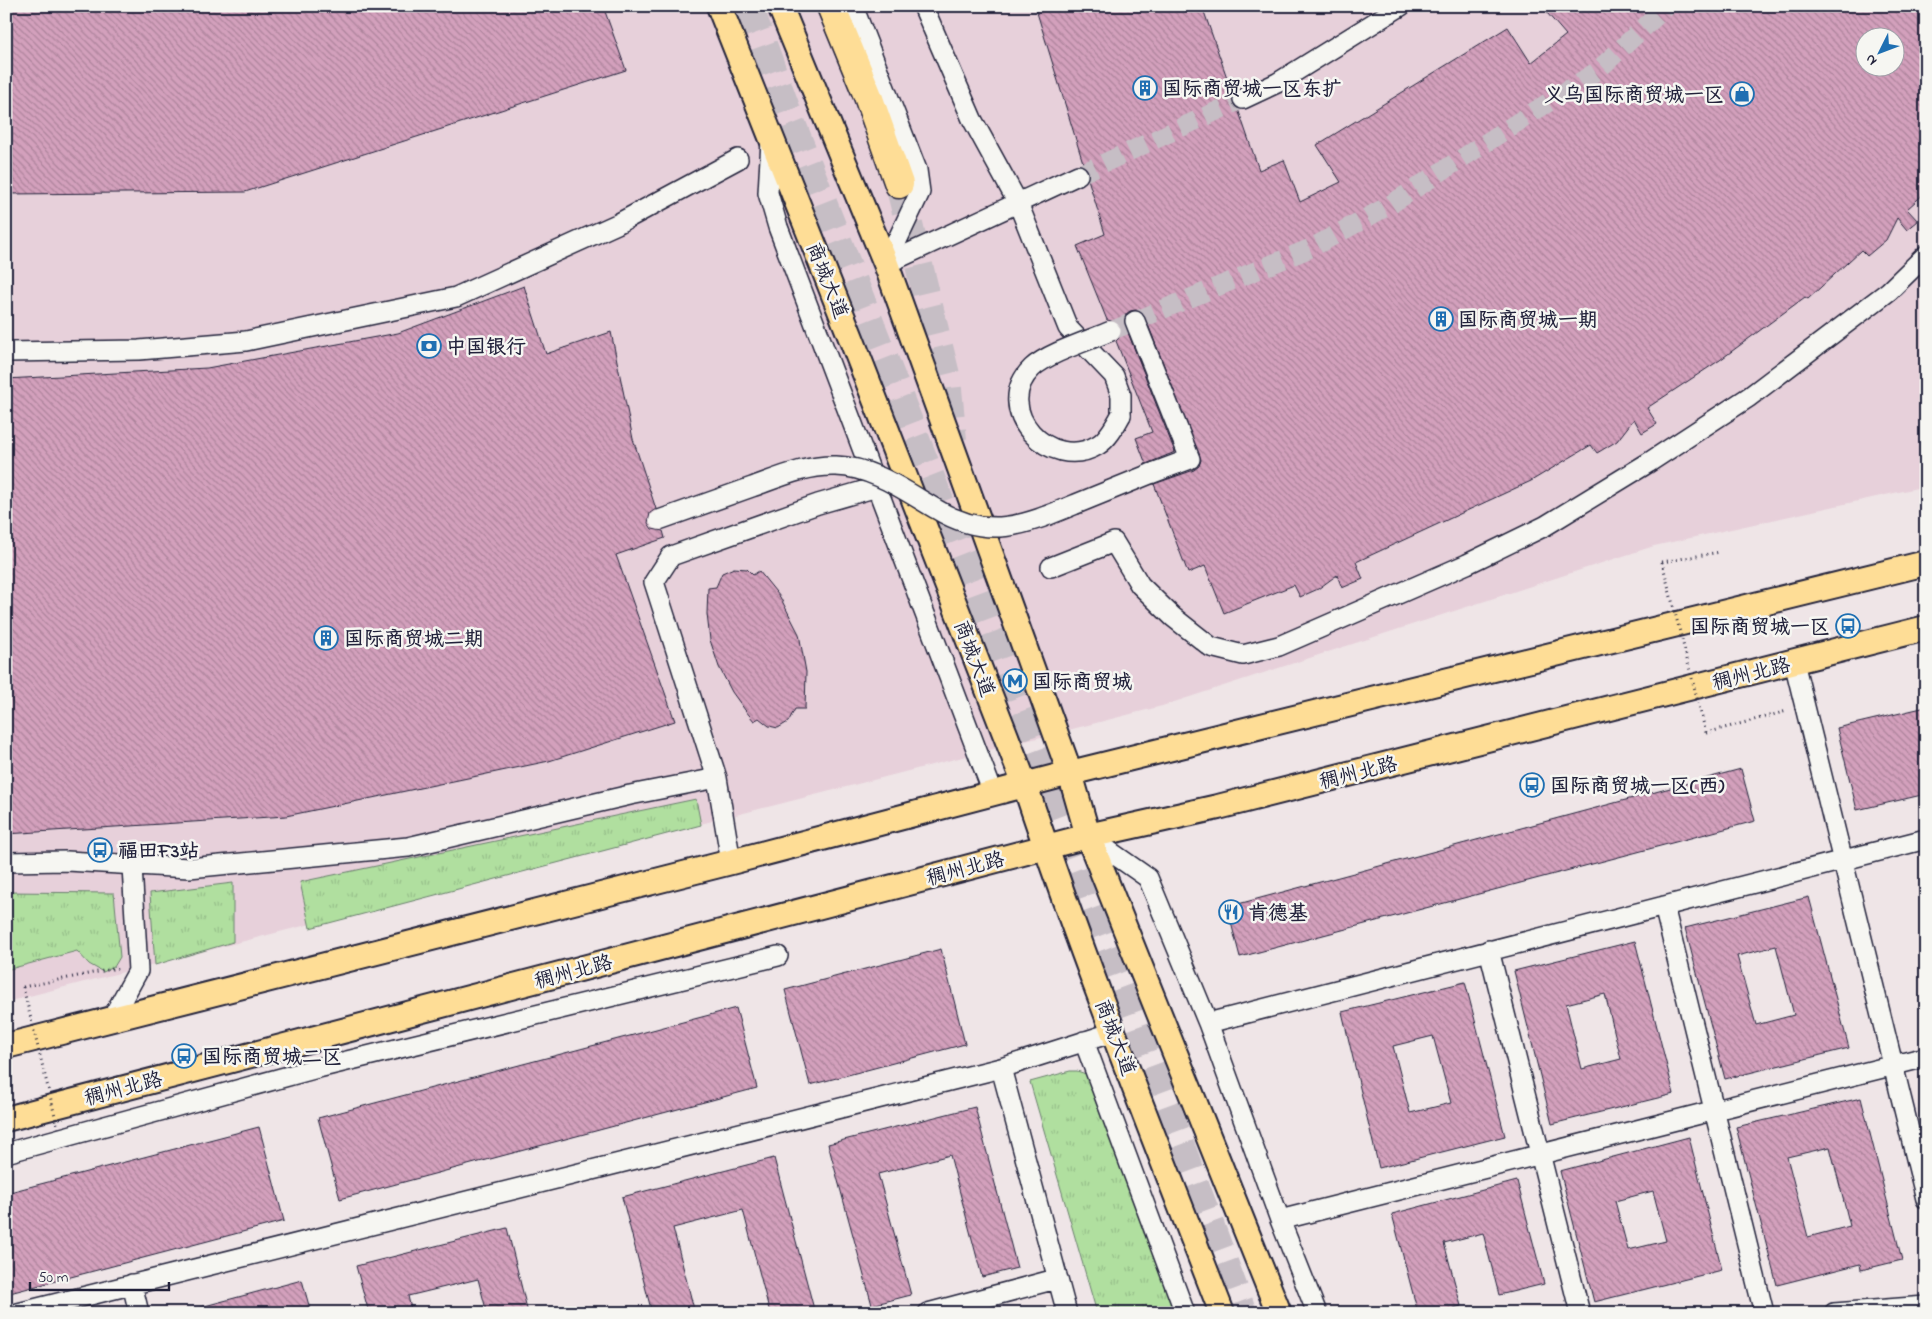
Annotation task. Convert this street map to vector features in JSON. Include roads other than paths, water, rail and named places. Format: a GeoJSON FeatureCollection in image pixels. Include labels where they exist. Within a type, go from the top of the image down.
{"type":"FeatureCollection","features":[{"type":"Feature","properties":{"kind":"highway"},"geometry":{"type":"LineString","coordinates":[[831,6],[868,96],[899,184]]}},
{"type":"Feature","properties":{"kind":"main road","name":"商城大道"},"geometry":{"type":"LineString","coordinates":[[719,6],[1025,785],[1114,1032],[1222,1313]]}},
{"type":"Feature","properties":{"kind":"main road"},"geometry":{"type":"LineString","coordinates":[[780,6],[886,264],[1070,773],[1088,836],[1279,1313]]}},
{"type":"Feature","properties":{"kind":"main road"},"geometry":{"type":"LineString","coordinates":[[6,1046],[731,862],[1070,773],[1926,563]]}},
{"type":"Feature","properties":{"kind":"main road","name":"稠州北路"},"geometry":{"type":"LineString","coordinates":[[6,1119],[1088,836],[1218,807],[1926,628]]}},
{"type":"Feature","properties":{"kind":"street"},"geometry":{"type":"LineString","coordinates":[[853,6],[917,170],[920,192],[886,264]]}},
{"type":"Feature","properties":{"kind":"street"},"geometry":{"type":"LineString","coordinates":[[923,6],[972,119],[1018,203],[1068,328],[1114,376],[1121,395],[1121,415],[1112,431],[1098,445],[1083,451],[1065,452],[1050,448],[1025,427],[1020,413],[1018,398],[1021,383],[1031,369],[1042,360],[1111,331]]}},
{"type":"Feature","properties":{"kind":"street"},"geometry":{"type":"LineString","coordinates":[[1243,99],[1277,83],[1400,6]]}},
{"type":"Feature","properties":{"kind":"street"},"geometry":{"type":"LineString","coordinates":[[771,138],[768,193],[778,227],[993,793]]}},
{"type":"Feature","properties":{"kind":"street"},"geometry":{"type":"LineString","coordinates":[[6,352],[139,350],[246,341],[456,297],[617,224],[738,160]]}},
{"type":"Feature","properties":{"kind":"street"},"geometry":{"type":"LineString","coordinates":[[886,264],[1078,175]]}},
{"type":"Feature","properties":{"kind":"street"},"geometry":{"type":"LineString","coordinates":[[1051,567],[1114,542],[1140,585],[1173,618],[1211,647],[1243,655],[1279,646],[1467,564],[1552,521],[1648,463],[1749,397],[1889,291],[1926,255]]}},
{"type":"Feature","properties":{"kind":"street"},"geometry":{"type":"LineString","coordinates":[[659,520],[806,468],[837,466],[866,471],[893,483],[946,515],[969,524],[990,528],[1014,526],[1034,521],[1190,459],[1135,321]]}},
{"type":"Feature","properties":{"kind":"street"},"geometry":{"type":"LineString","coordinates":[[731,862],[717,778],[654,582],[671,556],[818,504],[877,487]]}},
{"type":"Feature","properties":{"kind":"street"},"geometry":{"type":"LineString","coordinates":[[1794,662],[1926,1199]]}},
{"type":"Feature","properties":{"kind":"street"},"geometry":{"type":"LineString","coordinates":[[6,862],[67,861],[189,868],[408,847],[630,795],[717,778]]}},
{"type":"Feature","properties":{"kind":"street"},"geometry":{"type":"LineString","coordinates":[[1088,836],[1148,878],[1208,1023],[1280,1220],[1317,1313]]}},
{"type":"Feature","properties":{"kind":"street"},"geometry":{"type":"LineString","coordinates":[[1208,1023],[1926,839]]}},
{"type":"Feature","properties":{"kind":"street"},"geometry":{"type":"LineString","coordinates":[[111,1020],[138,971],[132,866]]}},
{"type":"Feature","properties":{"kind":"street"},"geometry":{"type":"LineString","coordinates":[[1664,906],[1764,1313]]}},
{"type":"Feature","properties":{"kind":"street"},"geometry":{"type":"LineString","coordinates":[[1489,950],[1580,1313]]}},
{"type":"Feature","properties":{"kind":"street"},"geometry":{"type":"LineString","coordinates":[[6,1153],[314,1069],[778,956]]}},
{"type":"Feature","properties":{"kind":"street"},"geometry":{"type":"LineString","coordinates":[[18,1313],[1001,1068],[1114,1032]]}},
{"type":"Feature","properties":{"kind":"street"},"geometry":{"type":"LineString","coordinates":[[1084,1041],[1185,1313]]}},
{"type":"Feature","properties":{"kind":"street"},"geometry":{"type":"LineString","coordinates":[[1280,1220],[1926,1057]]}},
{"type":"Feature","properties":{"kind":"street"},"geometry":{"type":"LineString","coordinates":[[1001,1068],[1056,1279],[1067,1313]]}},
{"type":"Feature","properties":{"kind":"street"},"geometry":{"type":"LineString","coordinates":[[928,1313],[1056,1279]]}},
{"type":"Feature","properties":{"kind":"street"},"geometry":{"type":"LineString","coordinates":[[132,1284],[139,1313]]}},
{"type":"Feature","properties":{"kind":"street"},"geometry":{"type":"LineString","coordinates":[[1834,1313],[1926,1306]]}},
{"type":"Feature","properties":{"kind":"tunnel"},"geometry":{"type":"LineString","coordinates":[[749,6],[789,116],[966,567],[1243,1313]]}},
{"type":"Feature","properties":{"kind":"tunnel"},"geometry":{"type":"LineString","coordinates":[[1111,331],[1313,247],[1388,206],[1597,71],[1667,6]]}},
{"type":"Feature","properties":{"kind":"tunnel"},"geometry":{"type":"LineString","coordinates":[[1078,175],[1243,99]]}},
{"type":"Feature","properties":{"kind":"tunnel"},"geometry":{"type":"LineString","coordinates":[[899,184],[947,379],[953,440]]}},
{"type":"Feature","properties":{"kind":"place","name":"国际商贸城一区东扩"},"geometry":{"type":"Point","coordinates":[1145,88]}},
{"type":"Feature","properties":{"kind":"place","name":"义乌国际商贸城一区"},"geometry":{"type":"Point","coordinates":[1742,94]}},
{"type":"Feature","properties":{"kind":"place","name":"国际商贸城一期"},"geometry":{"type":"Point","coordinates":[1441,319]}},
{"type":"Feature","properties":{"kind":"place","name":"中国银行"},"geometry":{"type":"Point","coordinates":[429,346]}},
{"type":"Feature","properties":{"kind":"place","name":"国际商贸城一区"},"geometry":{"type":"Point","coordinates":[1848,626]}},
{"type":"Feature","properties":{"kind":"place","name":"国际商贸城二期"},"geometry":{"type":"Point","coordinates":[326,638]}},
{"type":"Feature","properties":{"kind":"place","name":"国际商贸城"},"geometry":{"type":"Point","coordinates":[1015,681]}},
{"type":"Feature","properties":{"kind":"place","name":"国际商贸城一区(西)"},"geometry":{"type":"Point","coordinates":[1532,785]}},
{"type":"Feature","properties":{"kind":"place","name":"福田F3站"},"geometry":{"type":"Point","coordinates":[100,850]}},
{"type":"Feature","properties":{"kind":"place","name":"肯德基"},"geometry":{"type":"Point","coordinates":[1231,912]}},
{"type":"Feature","properties":{"kind":"place","name":"国际商贸城二区"},"geometry":{"type":"Point","coordinates":[184,1056]}}]}
